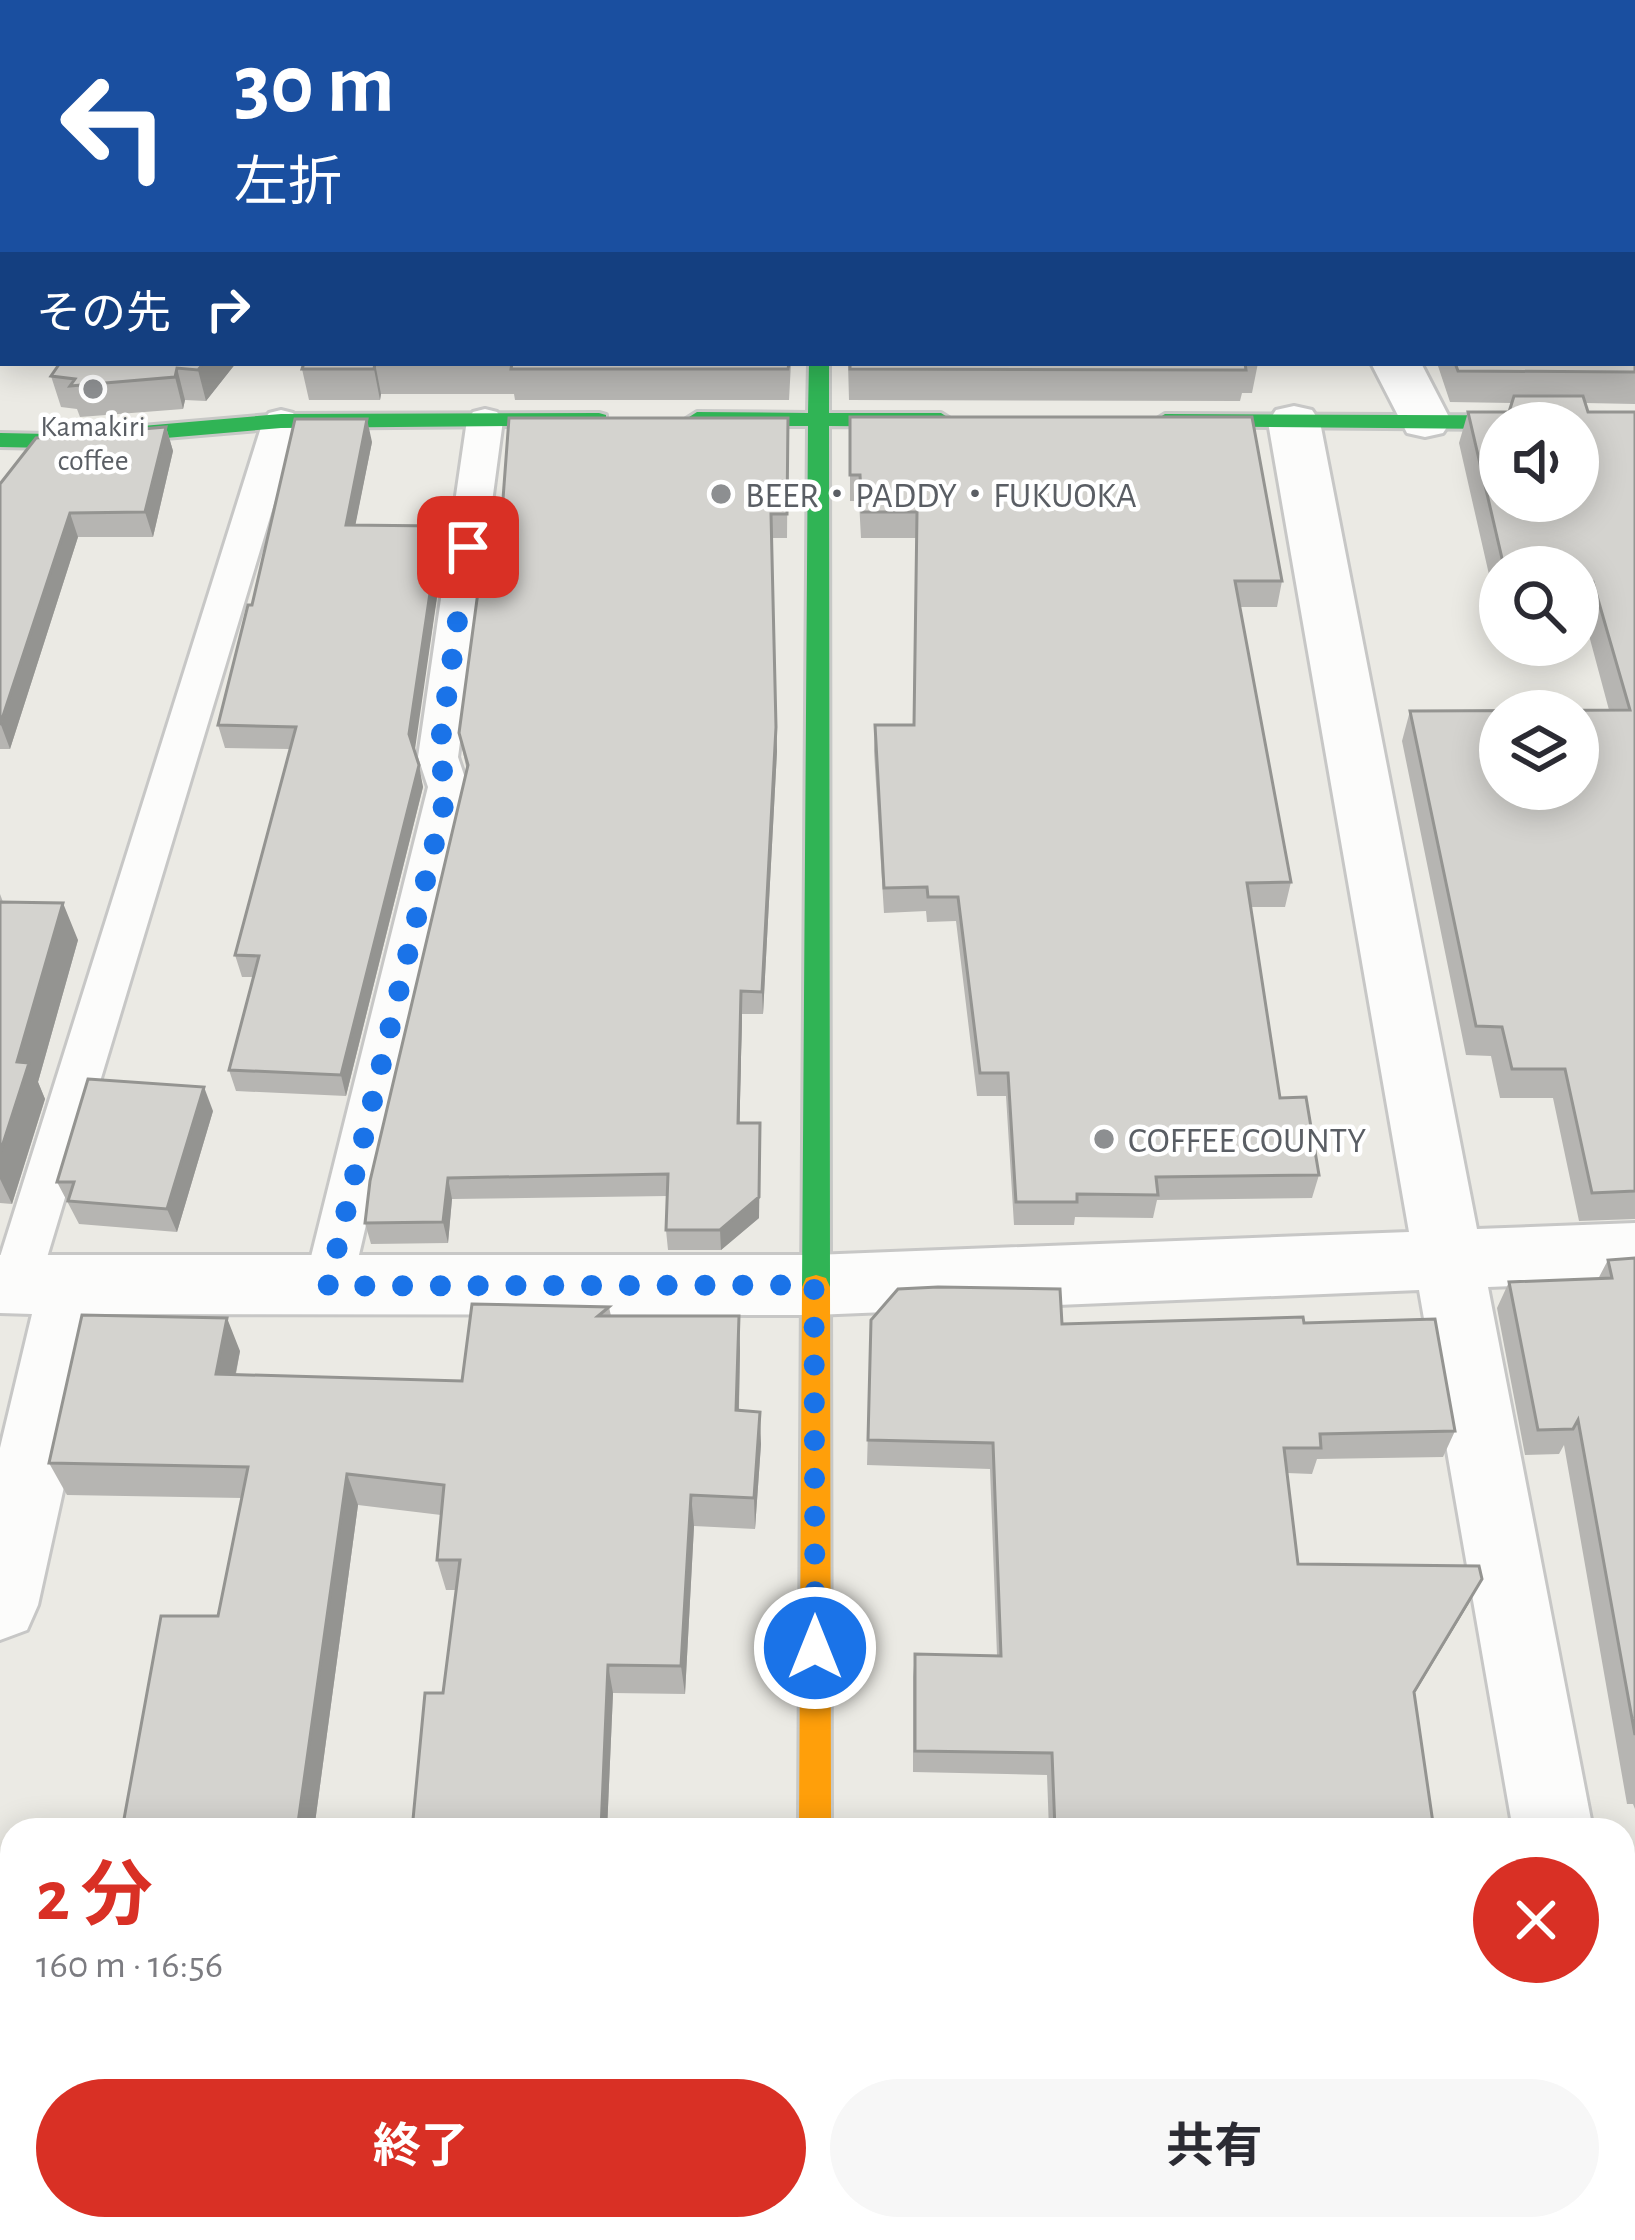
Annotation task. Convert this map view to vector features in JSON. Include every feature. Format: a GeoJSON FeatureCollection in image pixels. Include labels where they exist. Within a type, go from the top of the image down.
{"type":"FeatureCollection","features":[{"type":"Feature","properties":{"kind":"street"},"geometry":{"type":"LineString","coordinates":[[815,1818],[819,366]]}},
{"type":"Feature","properties":{"kind":"street"},"geometry":{"type":"LineString","coordinates":[[1397,366],[1425,422]]}},
{"type":"Feature","properties":{"kind":"street"},"geometry":{"type":"LineString","coordinates":[[675,419],[961,420]]}},
{"type":"Feature","properties":{"kind":"street"},"geometry":{"type":"LineString","coordinates":[[0,440],[50,441],[281,421],[628,420]]}},
{"type":"Feature","properties":{"kind":"street"},"geometry":{"type":"LineString","coordinates":[[1127,421],[1635,423]]}},
{"type":"Feature","properties":{"kind":"street"},"geometry":{"type":"LineString","coordinates":[[1294,422],[1550,1818]]}},
{"type":"Feature","properties":{"kind":"street"},"geometry":{"type":"LineString","coordinates":[[0,1605],[30,1284],[814,1285],[1635,1252]]}},
{"type":"Feature","properties":{"kind":"lane"},"geometry":{"type":"LineString","coordinates":[[328,1286],[448,787],[438,758],[485,420]]}},
{"type":"Feature","properties":{"kind":"lane"},"geometry":{"type":"LineString","coordinates":[[30,1284],[281,421]]}},
{"type":"Feature","properties":{"kind":"building"},"geometry":{"type":"Polygon","coordinates":[[[58,366],[201,366],[198,370],[177,368],[175,377],[70,386],[75,379],[51,376],[58,366]]]}},
{"type":"Feature","properties":{"kind":"building"},"geometry":{"type":"Polygon","coordinates":[[[303,366],[374,366],[374,369],[303,366]]]}},
{"type":"Feature","properties":{"kind":"building"},"geometry":{"type":"Polygon","coordinates":[[[512,366],[788,366],[788,369],[512,366]]]}},
{"type":"Feature","properties":{"kind":"building"},"geometry":{"type":"Polygon","coordinates":[[[1245,366],[1246,370],[850,369],[1245,366]]]}},
{"type":"Feature","properties":{"kind":"building"},"geometry":{"type":"Polygon","coordinates":[[[1456,366],[1635,366],[1635,372],[1458,371],[1456,366]]]}},
{"type":"Feature","properties":{"kind":"building"},"geometry":{"type":"Polygon","coordinates":[[[1514,396],[1583,396],[1585,402],[1512,402],[1514,396]]]}},
{"type":"Feature","properties":{"kind":"building"},"geometry":{"type":"Polygon","coordinates":[[[1468,412],[1479,412],[1479,459],[1468,412]]]}},
{"type":"Feature","properties":{"kind":"building"},"geometry":{"type":"Polygon","coordinates":[[[1599,412],[1635,412],[1635,1191],[1592,1193],[1565,1069],[1512,1069],[1502,1027],[1476,1026],[1410,711],[1479,711],[1479,810],[1599,810],[1599,710],[1630,710],[1599,603],[1599,546],[1499,546],[1494,522],[1599,522],[1599,412]]]}},
{"type":"Feature","properties":{"kind":"building"},"geometry":{"type":"Polygon","coordinates":[[[850,417],[1252,417],[1282,581],[1235,581],[1291,882],[1247,883],[1280,1098],[1306,1097],[1319,1175],[1156,1177],[1158,1195],[1077,1194],[1077,1202],[1016,1202],[1008,1073],[980,1073],[958,897],[928,897],[927,887],[884,888],[875,725],[914,725],[917,512],[862,512],[860,475],[850,475],[850,417]]]}},
{"type":"Feature","properties":{"kind":"building"},"geometry":{"type":"Polygon","coordinates":[[[509,418],[788,418],[787,514],[771,514],[776,727],[762,992],[741,991],[738,1123],[760,1123],[759,1197],[720,1230],[666,1230],[668,1174],[448,1178],[443,1222],[365,1223],[370,1181],[468,765],[459,733],[487,525],[501,526],[509,418]]]}},
{"type":"Feature","properties":{"kind":"building"},"geometry":{"type":"Polygon","coordinates":[[[295,419],[367,419],[346,525],[440,526],[409,734],[419,765],[341,1075],[229,1070],[259,956],[235,955],[296,727],[218,725],[248,605],[252,605],[295,419]]]}},
{"type":"Feature","properties":{"kind":"building"},"geometry":{"type":"Polygon","coordinates":[[[166,427],[145,512],[70,513],[0,725],[0,484],[36,438],[166,427]]]}},
{"type":"Feature","properties":{"kind":"building"},"geometry":{"type":"Polygon","coordinates":[[[0,902],[63,903],[17,1062],[29,1063],[0,1153],[0,902]]]}},
{"type":"Feature","properties":{"kind":"building"},"geometry":{"type":"Polygon","coordinates":[[[88,1079],[204,1087],[167,1209],[68,1201],[74,1182],[57,1182],[88,1079]]]}},
{"type":"Feature","properties":{"kind":"building"},"geometry":{"type":"Polygon","coordinates":[[[1635,1258],[1635,1735],[1578,1420],[1573,1429],[1538,1430],[1509,1282],[1612,1278],[1608,1260],[1635,1258]]]}},
{"type":"Feature","properties":{"kind":"building"},"geometry":{"type":"Polygon","coordinates":[[[898,1289],[1060,1289],[1062,1324],[1303,1317],[1304,1323],[1435,1319],[1455,1431],[1320,1434],[1321,1448],[1284,1448],[1298,1564],[1479,1566],[1482,1579],[1414,1692],[1432,1818],[1055,1818],[1052,1753],[915,1751],[915,1654],[1001,1656],[993,1443],[868,1440],[871,1320],[898,1289]]]}},
{"type":"Feature","properties":{"kind":"building"},"geometry":{"type":"Polygon","coordinates":[[[472,1304],[609,1307],[598,1316],[739,1316],[736,1410],[760,1412],[754,1498],[691,1495],[681,1666],[608,1665],[602,1818],[413,1818],[425,1693],[443,1693],[460,1560],[437,1560],[444,1485],[347,1474],[299,1818],[124,1818],[161,1616],[218,1616],[248,1467],[49,1463],[82,1315],[227,1318],[216,1374],[462,1381],[472,1304]]]}},
{"type":"Feature","properties":{"kind":"traffic: fast"},"geometry":{"type":"LineString","coordinates":[[816,1287],[819,366]]}},
{"type":"Feature","properties":{"kind":"traffic: fast"},"geometry":{"type":"LineString","coordinates":[[697,419],[941,420]]}},
{"type":"Feature","properties":{"kind":"traffic: fast"},"geometry":{"type":"LineString","coordinates":[[0,440],[49,441],[281,421],[599,420]]}},
{"type":"Feature","properties":{"kind":"traffic: fast"},"geometry":{"type":"LineString","coordinates":[[1165,421],[1635,423]]}},
{"type":"Feature","properties":{"kind":"traffic: slow"},"geometry":{"type":"LineString","coordinates":[[815,1818],[816,1287]]}},
{"type":"Feature","properties":{"kind":"place","name":"Kamakiri coffee"},"geometry":{"type":"Point","coordinates":[93,389]}},
{"type":"Feature","properties":{"kind":"place","name":"BEER・PADDY・FUKUOKA"},"geometry":{"type":"Point","coordinates":[721,494]}},
{"type":"Feature","properties":{"kind":"place","name":"COFFEE COUNTY"},"geometry":{"type":"Point","coordinates":[1104,1139]}},
{"type":"Feature","properties":{"kind":"route"},"geometry":{"type":"LineString","coordinates":[[468,547],[438,758],[448,787],[328,1286],[814,1285],[815,1648]]}}]}
